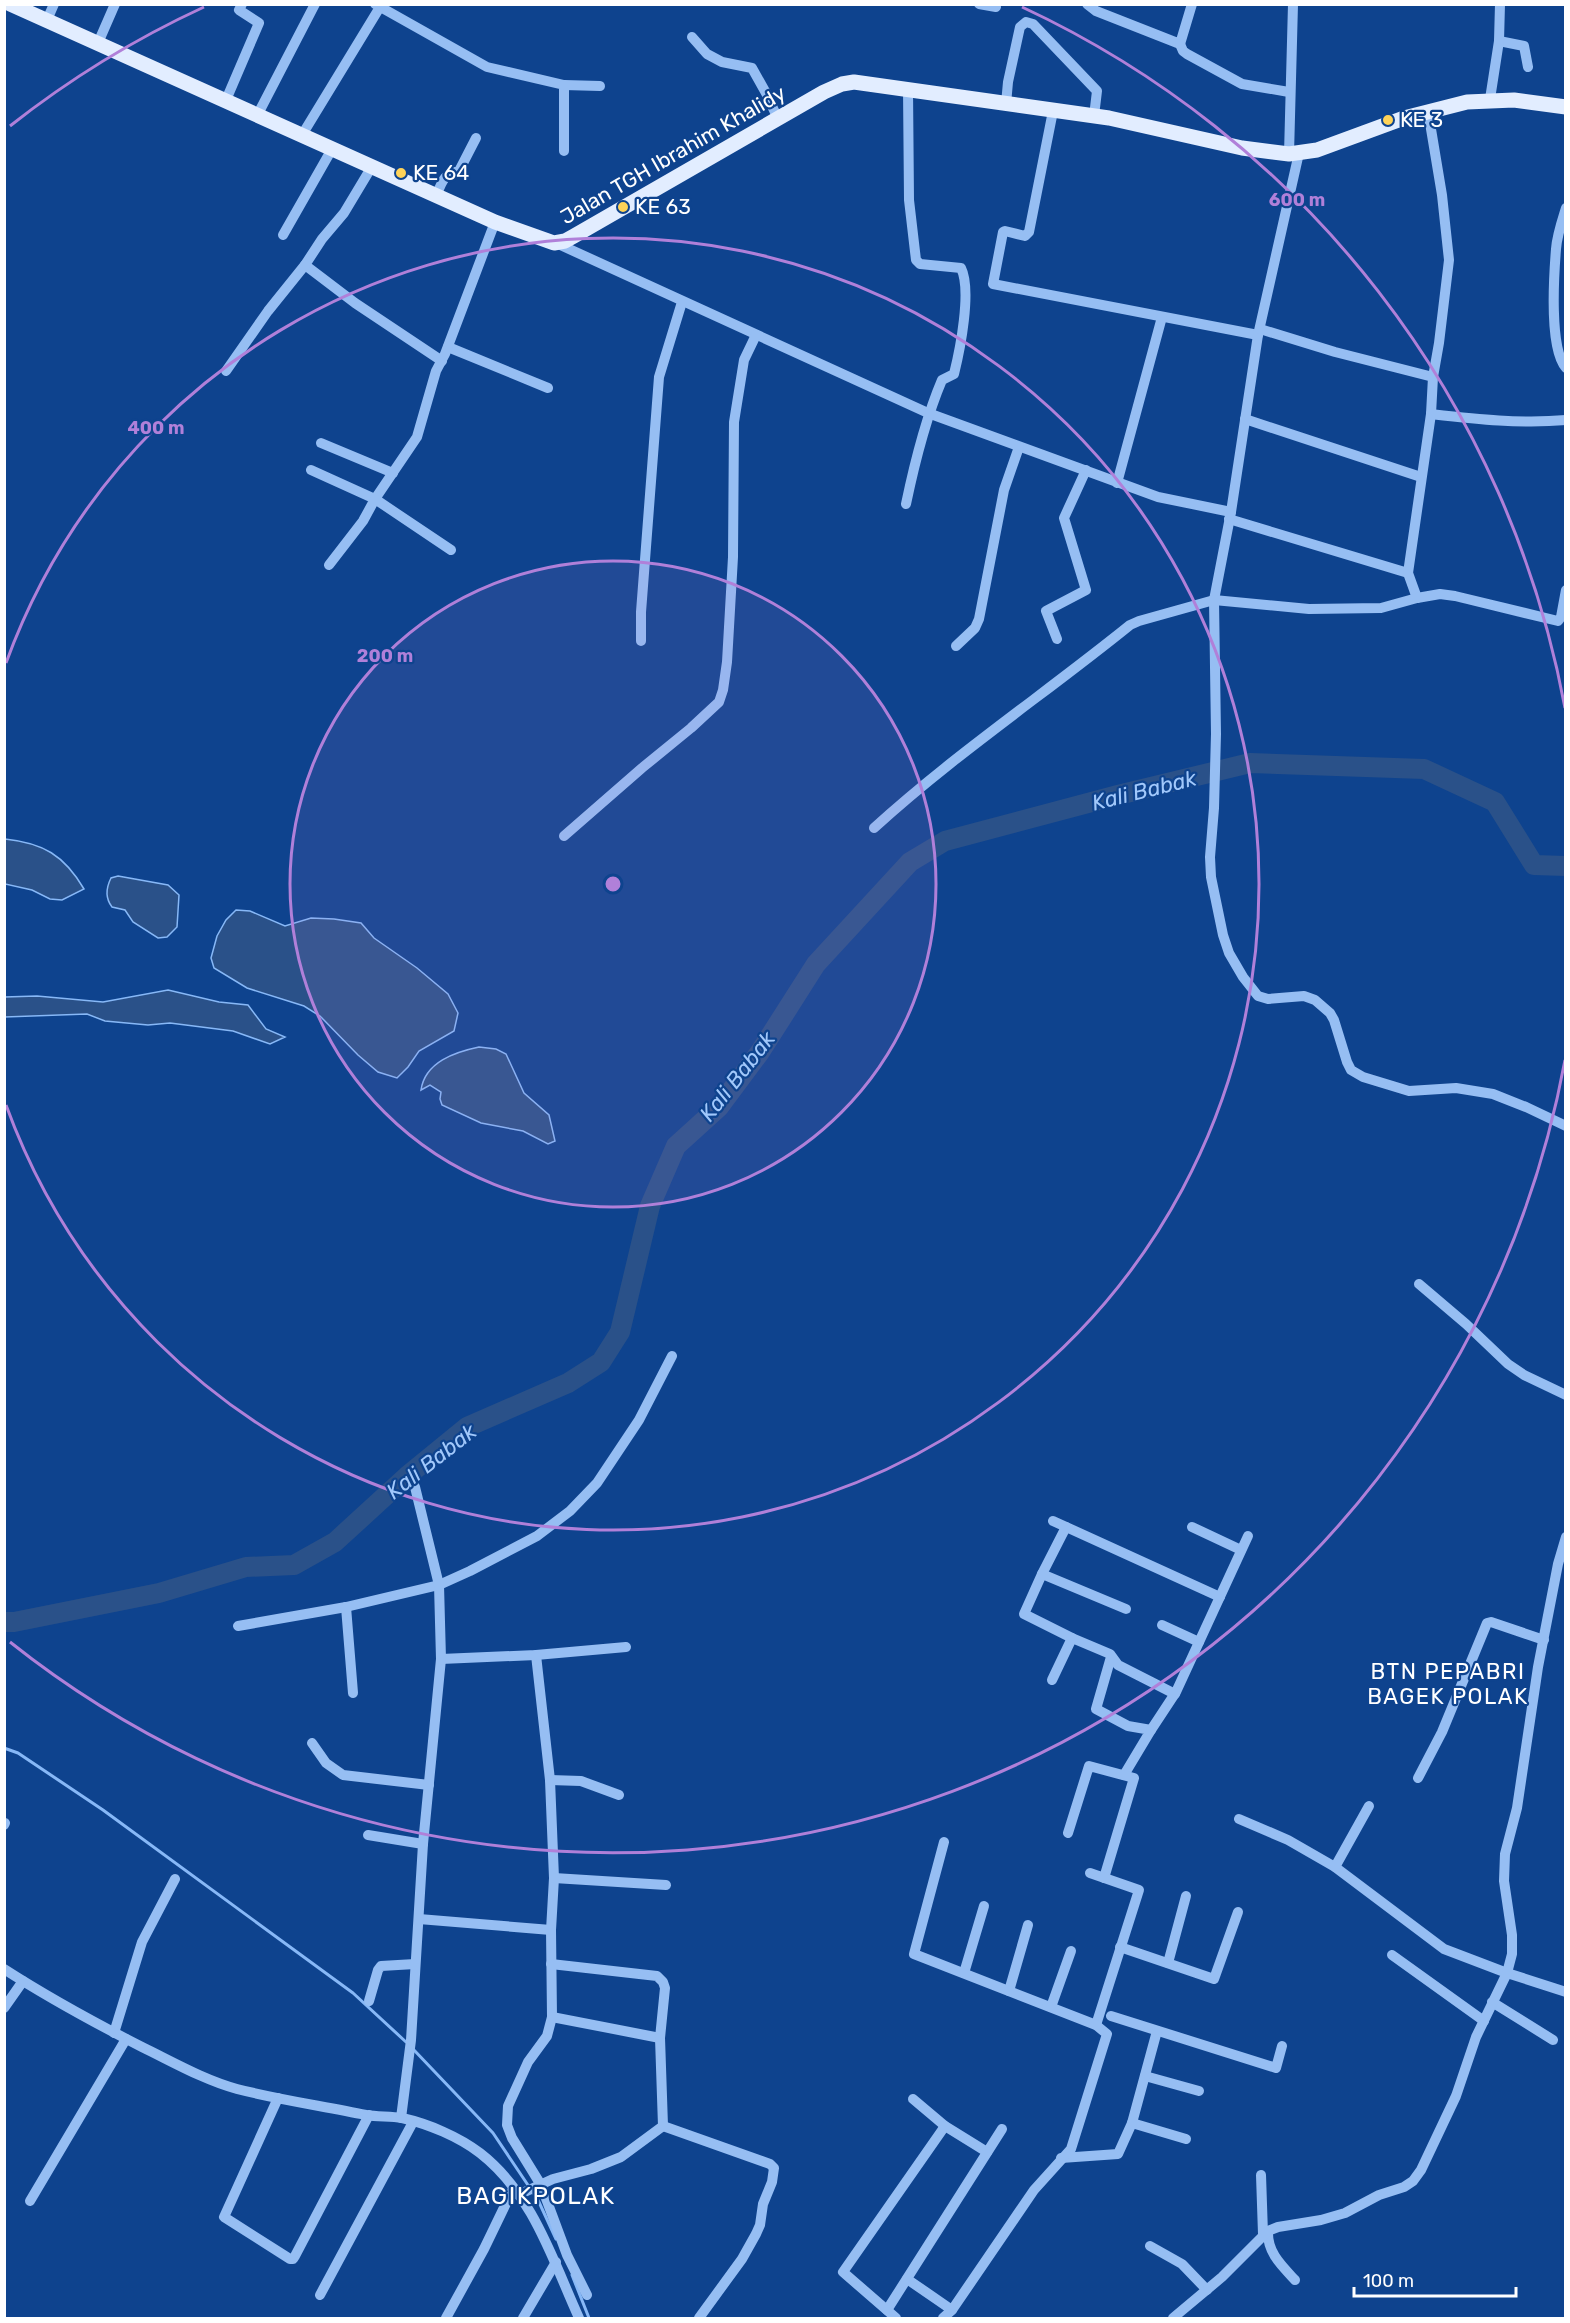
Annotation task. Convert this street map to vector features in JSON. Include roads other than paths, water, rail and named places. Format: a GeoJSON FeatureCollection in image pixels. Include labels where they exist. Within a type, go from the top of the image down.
{"type":"FeatureCollection","features":[{"type":"Feature","properties":{"kind":"main road","name":"Jalan TGH Ibrahim Khalidy"},"geometry":{"type":"LineString","coordinates":[[10,4],[258,114],[371,168],[495,222],[554,243],[565,241],[842,84],[854,82],[1094,116],[1242,148],[1294,154],[1339,143],[1428,111],[1490,99],[1541,102],[1566,107]]}},
{"type":"Feature","properties":{"kind":"street"},"geometry":{"type":"LineString","coordinates":[[47,20],[54,4]]}},
{"type":"Feature","properties":{"kind":"street"},"geometry":{"type":"LineString","coordinates":[[98,43],[115,4]]}},
{"type":"Feature","properties":{"kind":"street"},"geometry":{"type":"LineString","coordinates":[[226,100],[259,23],[240,12],[242,4]]}},
{"type":"Feature","properties":{"kind":"street"},"geometry":{"type":"LineString","coordinates":[[258,114],[315,4]]}},
{"type":"Feature","properties":{"kind":"street"},"geometry":{"type":"LineString","coordinates":[[979,4],[996,7]]}},
{"type":"Feature","properties":{"kind":"street"},"geometry":{"type":"LineString","coordinates":[[1087,4],[1096,11],[1180,44]]}},
{"type":"Feature","properties":{"kind":"street"},"geometry":{"type":"LineString","coordinates":[[1192,4],[1180,44],[1183,51],[1242,84],[1289,92]]}},
{"type":"Feature","properties":{"kind":"street"},"geometry":{"type":"LineString","coordinates":[[1293,4],[1289,92],[1294,154],[1259,332],[1214,600],[1216,734],[1210,857],[1218,913],[1229,953],[1255,994],[1268,999],[1304,996],[1322,1005],[1334,1020],[1351,1070],[1364,1077],[1408,1091],[1456,1088],[1493,1094],[1566,1126]]}},
{"type":"Feature","properties":{"kind":"street"},"geometry":{"type":"LineString","coordinates":[[1490,99],[1499,40],[1500,4]]}},
{"type":"Feature","properties":{"kind":"street"},"geometry":{"type":"LineString","coordinates":[[302,135],[377,6],[487,66],[564,85],[600,86]]}},
{"type":"Feature","properties":{"kind":"street"},"geometry":{"type":"LineString","coordinates":[[1006,104],[1008,82],[1020,27],[1026,22],[1033,24],[1097,91],[1094,116]]}},
{"type":"Feature","properties":{"kind":"street"},"geometry":{"type":"LineString","coordinates":[[692,37],[707,54],[722,62],[752,68],[778,119]]}},
{"type":"Feature","properties":{"kind":"street"},"geometry":{"type":"LineString","coordinates":[[1499,40],[1524,46],[1528,67]]}},
{"type":"Feature","properties":{"kind":"street"},"geometry":{"type":"LineString","coordinates":[[564,85],[564,151]]}},
{"type":"Feature","properties":{"kind":"street"},"geometry":{"type":"LineString","coordinates":[[906,504],[917,449],[928,413],[942,380],[954,374],[962,336],[965,297],[961,268],[920,264],[916,260],[909,200],[908,89]]}},
{"type":"Feature","properties":{"kind":"street"},"geometry":{"type":"LineString","coordinates":[[1053,111],[1029,232],[1025,236],[1003,232],[993,284],[1162,317],[1259,332],[1433,377]]}},
{"type":"Feature","properties":{"kind":"street"},"geometry":{"type":"LineString","coordinates":[[1418,598],[1408,573],[1431,414],[1433,377],[1440,343],[1449,260],[1442,195],[1428,111]]}},
{"type":"Feature","properties":{"kind":"street"},"geometry":{"type":"LineString","coordinates":[[436,195],[448,173],[459,171],[476,138]]}},
{"type":"Feature","properties":{"kind":"street"},"geometry":{"type":"LineString","coordinates":[[283,235],[332,149]]}},
{"type":"Feature","properties":{"kind":"street"},"geometry":{"type":"LineString","coordinates":[[226,371],[268,311],[344,213],[371,168]]}},
{"type":"Feature","properties":{"kind":"street"},"geometry":{"type":"LineString","coordinates":[[1566,208],[1556,247],[1554,329],[1558,354],[1566,368]]}},
{"type":"Feature","properties":{"kind":"street"},"geometry":{"type":"LineString","coordinates":[[329,565],[357,530],[417,437],[428,398],[495,222]]}},
{"type":"Feature","properties":{"kind":"street"},"geometry":{"type":"LineString","coordinates":[[554,243],[928,413],[1158,497],[1230,515],[1408,573]]}},
{"type":"Feature","properties":{"kind":"street"},"geometry":{"type":"LineString","coordinates":[[305,265],[355,303],[442,361]]}},
{"type":"Feature","properties":{"kind":"street"},"geometry":{"type":"LineString","coordinates":[[641,641],[641,612],[659,377],[682,302]]}},
{"type":"Feature","properties":{"kind":"street"},"geometry":{"type":"LineString","coordinates":[[1117,483],[1162,317]]}},
{"type":"Feature","properties":{"kind":"street"},"geometry":{"type":"LineString","coordinates":[[564,836],[719,702],[723,690],[728,651],[733,557],[734,422],[744,360],[756,335]]}},
{"type":"Feature","properties":{"kind":"street"},"geometry":{"type":"LineString","coordinates":[[448,347],[548,388]]}},
{"type":"Feature","properties":{"kind":"street"},"geometry":{"type":"LineString","coordinates":[[1431,414],[1495,421],[1566,420]]}},
{"type":"Feature","properties":{"kind":"street"},"geometry":{"type":"LineString","coordinates":[[1245,419],[1421,477]]}},
{"type":"Feature","properties":{"kind":"street"},"geometry":{"type":"LineString","coordinates":[[321,443],[393,473]]}},
{"type":"Feature","properties":{"kind":"street"},"geometry":{"type":"LineString","coordinates":[[956,646],[975,628],[979,619],[1005,490],[1019,447]]}},
{"type":"Feature","properties":{"kind":"street"},"geometry":{"type":"LineString","coordinates":[[311,470],[375,499],[450,550]]}},
{"type":"Feature","properties":{"kind":"street"},"geometry":{"type":"LineString","coordinates":[[1057,639],[1046,611],[1086,590],[1064,518],[1086,470]]}},
{"type":"Feature","properties":{"kind":"street"},"geometry":{"type":"LineString","coordinates":[[874,828],[907,798],[1130,625],[1139,621],[1214,600],[1310,609],[1381,608],[1440,594],[1558,621],[1561,617],[1566,590]]}},
{"type":"Feature","properties":{"kind":"street"},"geometry":{"type":"LineString","coordinates":[[1419,1284],[1508,1364],[1524,1375],[1566,1395]]}},
{"type":"Feature","properties":{"kind":"street"},"geometry":{"type":"LineString","coordinates":[[238,1626],[346,1608],[439,1585],[537,1536],[561,1519],[587,1495],[639,1420],[672,1356]]}},
{"type":"Feature","properties":{"kind":"street"},"geometry":{"type":"LineString","coordinates":[[401,2118],[409,2063],[423,1844],[441,1659],[439,1585],[415,1487]]}},
{"type":"Feature","properties":{"kind":"street"},"geometry":{"type":"LineString","coordinates":[[1053,1521],[1220,1598]]}},
{"type":"Feature","properties":{"kind":"street"},"geometry":{"type":"LineString","coordinates":[[1066,1527],[1024,1614],[1111,1657],[1118,1665],[1175,1694]]}},
{"type":"Feature","properties":{"kind":"street"},"geometry":{"type":"LineString","coordinates":[[1192,1527],[1241,1550]]}},
{"type":"Feature","properties":{"kind":"street"},"geometry":{"type":"LineString","coordinates":[[1124,1775],[1175,1694],[1248,1536]]}},
{"type":"Feature","properties":{"kind":"street"},"geometry":{"type":"LineString","coordinates":[[1173,2319],[1207,2290],[1265,2232],[1278,2227],[1321,2220],[1345,2213],[1378,2195],[1399,2190],[1411,2184],[1447,2117],[1476,2037],[1506,1973],[1513,1942],[1503,1866],[1517,1808],[1544,1640],[1558,1564],[1566,1537]]}},
{"type":"Feature","properties":{"kind":"street"},"geometry":{"type":"LineString","coordinates":[[1042,1574],[1126,1609]]}},
{"type":"Feature","properties":{"kind":"street"},"geometry":{"type":"LineString","coordinates":[[346,1608],[353,1693]]}},
{"type":"Feature","properties":{"kind":"street"},"geometry":{"type":"LineString","coordinates":[[1418,1778],[1442,1732],[1487,1623],[1491,1622],[1544,1640]]}},
{"type":"Feature","properties":{"kind":"street"},"geometry":{"type":"LineString","coordinates":[[1162,1625],[1199,1642]]}},
{"type":"Feature","properties":{"kind":"street"},"geometry":{"type":"LineString","coordinates":[[1052,1680],[1072,1638]]}},
{"type":"Feature","properties":{"kind":"street"},"geometry":{"type":"LineString","coordinates":[[441,1659],[536,1655],[626,1647]]}},
{"type":"Feature","properties":{"kind":"street"},"geometry":{"type":"LineString","coordinates":[[536,1655],[550,1780],[554,1878],[550,1930],[552,2017],[547,2036],[528,2062],[516,2086],[508,2106],[507,2118],[512,2138],[539,2185],[567,2255],[587,2295]]}},
{"type":"Feature","properties":{"kind":"street"},"geometry":{"type":"LineString","coordinates":[[1111,1657],[1096,1709],[1128,1726],[1151,1730]]}},
{"type":"Feature","properties":{"kind":"street"},"geometry":{"type":"LineString","coordinates":[[312,1743],[326,1763],[343,1775],[429,1785]]}},
{"type":"Feature","properties":{"kind":"street"},"geometry":{"type":"LineString","coordinates":[[1068,1833],[1089,1766],[1134,1778],[1104,1878]]}},
{"type":"Feature","properties":{"kind":"street"},"geometry":{"type":"LineString","coordinates":[[550,1780],[581,1781],[619,1795]]}},
{"type":"Feature","properties":{"kind":"street"},"geometry":{"type":"LineString","coordinates":[[1335,1867],[1369,1806]]}},
{"type":"Feature","properties":{"kind":"street"},"geometry":{"type":"LineString","coordinates":[[1239,1819],[1281,1837],[1335,1867],[1444,1949],[1506,1973],[1566,1992]]}},
{"type":"Feature","properties":{"kind":"street"},"geometry":{"type":"LineString","coordinates":[[368,1835],[423,1844]]}},
{"type":"Feature","properties":{"kind":"street"},"geometry":{"type":"LineString","coordinates":[[943,2319],[1013,2220],[1061,2158],[1071,2149],[1107,2034],[1096,2025],[914,1954],[944,1842]]}},
{"type":"Feature","properties":{"kind":"street"},"geometry":{"type":"LineString","coordinates":[[1090,1873],[1138,1890],[1096,2025]]}},
{"type":"Feature","properties":{"kind":"street"},"geometry":{"type":"LineString","coordinates":[[554,1878],[666,1885]]}},
{"type":"Feature","properties":{"kind":"street"},"geometry":{"type":"LineString","coordinates":[[114,2033],[141,1942],[175,1880]]}},
{"type":"Feature","properties":{"kind":"street"},"geometry":{"type":"LineString","coordinates":[[1168,1963],[1186,1896]]}},
{"type":"Feature","properties":{"kind":"street"},"geometry":{"type":"LineString","coordinates":[[964,1973],[984,1906]]}},
{"type":"Feature","properties":{"kind":"street"},"geometry":{"type":"LineString","coordinates":[[1120,1947],[1214,1979],[1238,1912]]}},
{"type":"Feature","properties":{"kind":"street"},"geometry":{"type":"LineString","coordinates":[[419,1920],[550,1930]]}},
{"type":"Feature","properties":{"kind":"street"},"geometry":{"type":"LineString","coordinates":[[1009,1991],[1028,1925]]}},
{"type":"Feature","properties":{"kind":"street"},"geometry":{"type":"LineString","coordinates":[[1051,2007],[1071,1950]]}},
{"type":"Feature","properties":{"kind":"street"},"geometry":{"type":"LineString","coordinates":[[1392,1955],[1484,2021]]}},
{"type":"Feature","properties":{"kind":"street"},"geometry":{"type":"LineString","coordinates":[[369,2001],[381,1966],[415,1964]]}},
{"type":"Feature","properties":{"kind":"street"},"geometry":{"type":"LineString","coordinates":[[550,1964],[660,1978],[665,1988],[660,2038],[663,2126]]}},
{"type":"Feature","properties":{"kind":"street"},"geometry":{"type":"LineString","coordinates":[[4,1968],[54,2001],[213,2081],[278,2098],[369,2115],[401,2118],[447,2134],[470,2146],[494,2165],[519,2192],[556,2262],[579,2319]]}},
{"type":"Feature","properties":{"kind":"street"},"geometry":{"type":"LineString","coordinates":[[4,2008],[22,1980]]}},
{"type":"Feature","properties":{"kind":"street"},"geometry":{"type":"LineString","coordinates":[[1492,2002],[1552,2040]]}},
{"type":"Feature","properties":{"kind":"street"},"geometry":{"type":"LineString","coordinates":[[1111,2016],[1276,2068],[1282,2046]]}},
{"type":"Feature","properties":{"kind":"street"},"geometry":{"type":"LineString","coordinates":[[552,2017],[660,2038]]}},
{"type":"Feature","properties":{"kind":"street"},"geometry":{"type":"LineString","coordinates":[[1061,2158],[1118,2154],[1132,2123],[1157,2031]]}},
{"type":"Feature","properties":{"kind":"street"},"geometry":{"type":"LineString","coordinates":[[30,2201],[126,2039]]}},
{"type":"Feature","properties":{"kind":"street"},"geometry":{"type":"LineString","coordinates":[[1145,2076],[1199,2091]]}},
{"type":"Feature","properties":{"kind":"street"},"geometry":{"type":"LineString","coordinates":[[278,2098],[224,2217],[290,2259],[295,2256],[369,2115]]}},
{"type":"Feature","properties":{"kind":"street"},"geometry":{"type":"LineString","coordinates":[[913,2099],[945,2127],[987,2152]]}},
{"type":"Feature","properties":{"kind":"street"},"geometry":{"type":"LineString","coordinates":[[320,2295],[413,2122]]}},
{"type":"Feature","properties":{"kind":"street"},"geometry":{"type":"LineString","coordinates":[[1132,2123],[1186,2139]]}},
{"type":"Feature","properties":{"kind":"street"},"geometry":{"type":"LineString","coordinates":[[446,2319],[484,2249],[519,2192],[621,2157],[663,2126]]}},
{"type":"Feature","properties":{"kind":"street"},"geometry":{"type":"LineString","coordinates":[[663,2126],[770,2164],[774,2168],[756,2234],[742,2259],[699,2319]]}},
{"type":"Feature","properties":{"kind":"street"},"geometry":{"type":"LineString","coordinates":[[896,2319],[843,2272],[945,2127]]}},
{"type":"Feature","properties":{"kind":"street"},"geometry":{"type":"LineString","coordinates":[[887,2310],[1002,2129]]}},
{"type":"Feature","properties":{"kind":"street"},"geometry":{"type":"LineString","coordinates":[[1261,2175],[1265,2232],[1276,2259],[1295,2280]]}},
{"type":"Feature","properties":{"kind":"street"},"geometry":{"type":"LineString","coordinates":[[1150,2246],[1182,2264],[1207,2290]]}},
{"type":"Feature","properties":{"kind":"street"},"geometry":{"type":"LineString","coordinates":[[523,2319],[556,2262]]}},
{"type":"Feature","properties":{"kind":"street"},"geometry":{"type":"LineString","coordinates":[[907,2279],[951,2310]]}},
{"type":"Feature","properties":{"kind":"water"},"geometry":{"type":"Polygon","coordinates":[[[5,839],[31,844],[51,853],[69,867],[84,889],[62,900],[50,899],[32,890],[5,884],[5,839]]]}},
{"type":"Feature","properties":{"kind":"water"},"geometry":{"type":"Polygon","coordinates":[[[118,876],[168,885],[179,895],[177,927],[167,937],[158,938],[133,922],[125,910],[112,907],[107,897],[107,889],[111,878],[118,876]]]}},
{"type":"Feature","properties":{"kind":"water"},"geometry":{"type":"Polygon","coordinates":[[[236,910],[250,911],[285,926],[311,918],[361,923],[374,938],[417,968],[448,994],[458,1013],[454,1031],[419,1051],[397,1078],[378,1072],[320,1016],[304,1006],[247,988],[214,968],[211,958],[217,936],[226,920],[236,910]]]}},
{"type":"Feature","properties":{"kind":"water"},"geometry":{"type":"Polygon","coordinates":[[[168,990],[219,1002],[248,1005],[266,1029],[285,1037],[270,1044],[233,1031],[170,1023],[148,1025],[105,1021],[87,1014],[5,1017],[5,997],[37,996],[103,1002],[168,990]]]}},
{"type":"Feature","properties":{"kind":"water"},"geometry":{"type":"Polygon","coordinates":[[[479,1047],[496,1049],[506,1054],[524,1093],[549,1115],[555,1141],[548,1144],[523,1131],[481,1123],[442,1105],[441,1092],[430,1085],[421,1090],[428,1072],[435,1065],[451,1055],[479,1047]]]}},
{"type":"Feature","properties":{"kind":"waterway","name":"Kali Babak"},"geometry":{"type":"LineString","coordinates":[[4,1622],[14,1622],[159,1593],[246,1567],[294,1565],[335,1542],[407,1476],[467,1427],[568,1383],[601,1362],[620,1332],[650,1206],[676,1146],[719,1107],[760,1052],[816,964],[910,862],[945,841],[1250,763],[1424,769],[1495,802],[1534,865],[1566,866]]}},
{"type":"Feature","properties":{"kind":"waterway"},"geometry":{"type":"LineString","coordinates":[[4,1748],[18,1753],[103,1810],[353,1993],[406,2042]]}},
{"type":"Feature","properties":{"kind":"waterway"},"geometry":{"type":"LineString","coordinates":[[413,2049],[493,2133],[538,2200],[556,2239]]}},
{"type":"Feature","properties":{"kind":"waterway"},"geometry":{"type":"LineString","coordinates":[[572,2275],[589,2318]]}},
{"type":"Feature","properties":{"kind":"place","name":"KE 3"},"geometry":{"type":"Point","coordinates":[1388,120]}},
{"type":"Feature","properties":{"kind":"place","name":"KE 64"},"geometry":{"type":"Point","coordinates":[401,173]}},
{"type":"Feature","properties":{"kind":"place","name":"KE 63"},"geometry":{"type":"Point","coordinates":[623,207]}},
{"type":"Feature","properties":{"kind":"district","name":"BTN PEPABRI BAGEK POLAK"},"geometry":{"type":"Point","coordinates":[1448,1684]}},
{"type":"Feature","properties":{"kind":"district","name":"BAGIKPOLAK"},"geometry":{"type":"Point","coordinates":[536,2196]}}]}
